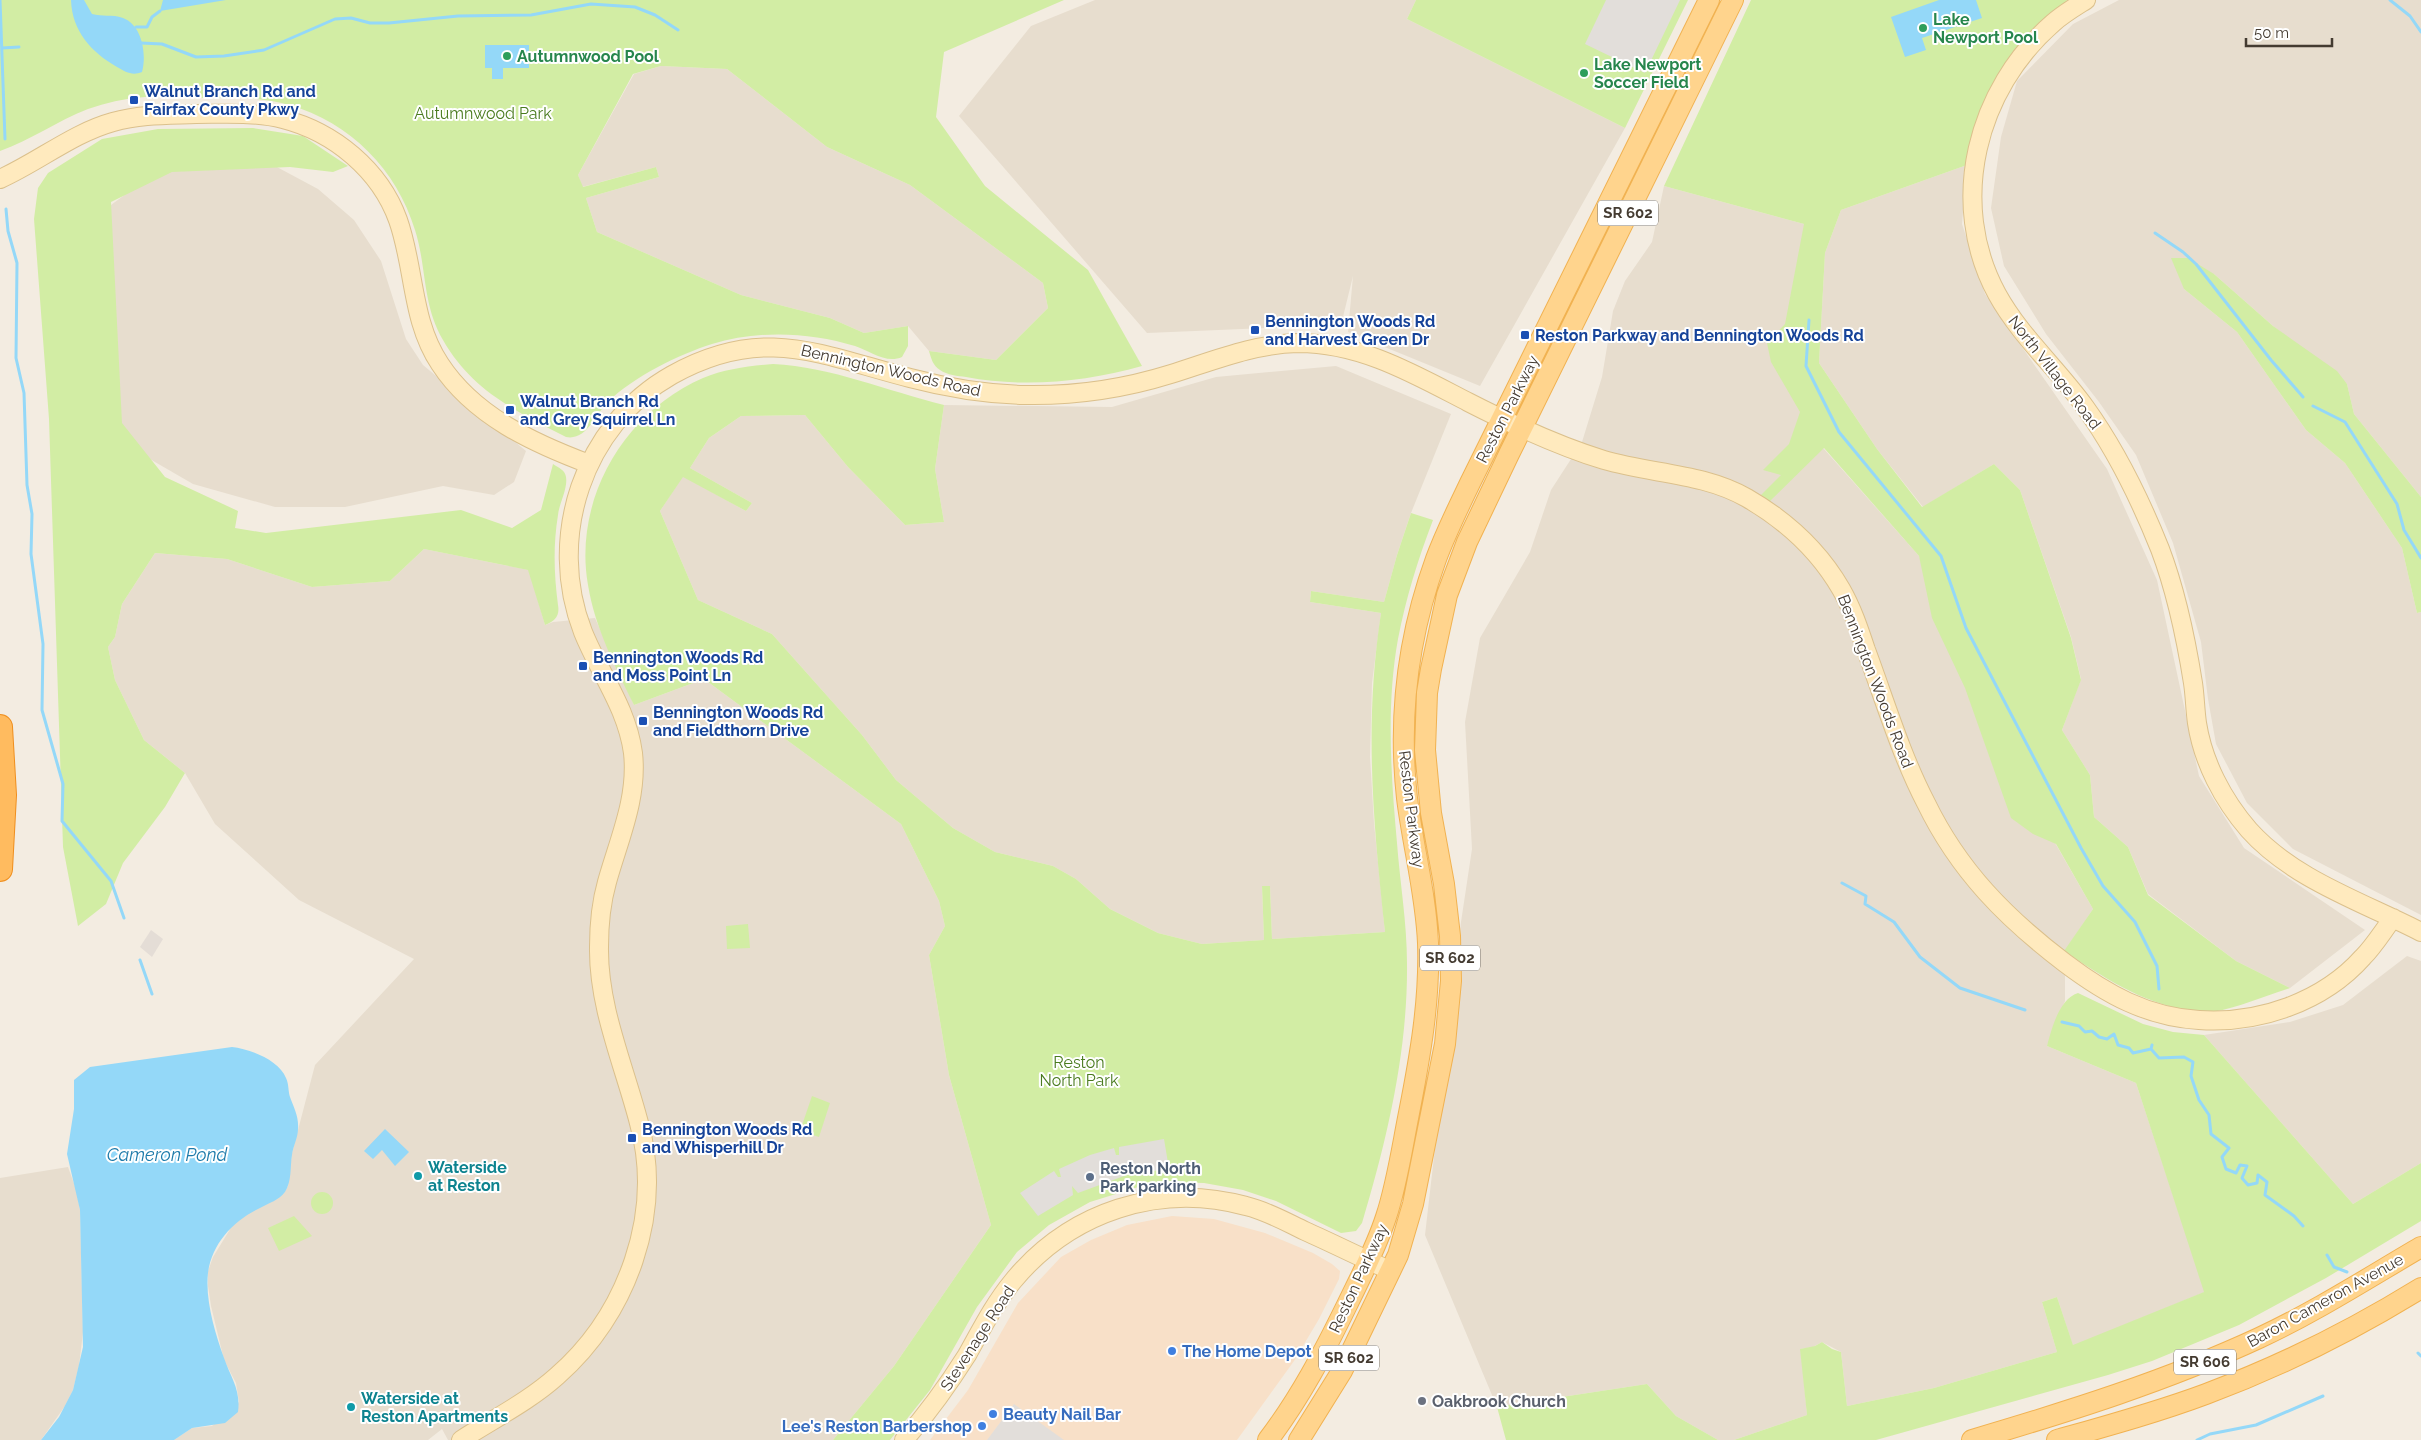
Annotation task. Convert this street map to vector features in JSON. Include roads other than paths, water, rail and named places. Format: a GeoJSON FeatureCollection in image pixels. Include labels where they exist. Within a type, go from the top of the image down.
{"type":"FeatureCollection","features":[{"type":"Feature","properties":{"kind":"highway"},"geometry":{"type":"LineString","coordinates":[[0,727],[4,795],[0,870]]}},
{"type":"Feature","properties":{"kind":"main road","name":"Reston Parkway"},"geometry":{"type":"LineString","coordinates":[[1268,1440],[1310,1378],[1380,1236],[1392,1195],[1416,1079],[1427,990],[1426,912],[1407,799],[1403,740],[1404,706],[1410,656],[1420,608],[1436,558],[1502,418],[1709,0]]}},
{"type":"Feature","properties":{"kind":"main road","name":"Reston Parkway"},"geometry":{"type":"LineString","coordinates":[[1299,1440],[1342,1371],[1391,1272],[1412,1204],[1443,1052],[1450,1003],[1448,914],[1427,778],[1426,720],[1430,670],[1440,620],[1454,574],[1467,542],[1733,0]]}},
{"type":"Feature","properties":{"kind":"main road","name":"Baron Cameron Avenue"},"geometry":{"type":"LineString","coordinates":[[1972,1440],[2081,1408],[2140,1388],[2218,1356],[2298,1318],[2421,1246]]}},
{"type":"Feature","properties":{"kind":"main road","name":"Baron Cameron Avenue"},"geometry":{"type":"LineString","coordinates":[[2057,1440],[2167,1408],[2232,1384],[2317,1345],[2378,1314],[2421,1288]]}},
{"type":"Feature","properties":{"kind":"street","name":"North Village Road"},"geometry":{"type":"LineString","coordinates":[[2086,0],[2046,28],[2017,62],[1991,104],[1982,130],[1973,178],[1973,208],[1978,240],[1986,268],[2008,312],[2085,407],[2106,439],[2147,517],[2162,554],[2177,607],[2193,683],[2197,725],[2203,749],[2225,796],[2250,830],[2285,862],[2304,874],[2421,932]]}},
{"type":"Feature","properties":{"kind":"street"},"geometry":{"type":"LineString","coordinates":[[0,179],[91,131],[132,117],[240,114],[283,119],[319,133],[346,150],[360,163],[388,199],[404,239],[421,322],[428,343],[451,379],[470,399],[508,427],[552,450],[589,464]]}},
{"type":"Feature","properties":{"kind":"street","name":"Bennington Woods Road"},"geometry":{"type":"LineString","coordinates":[[461,1440],[541,1389],[582,1352],[604,1322],[626,1281],[643,1226],[646,1180],[644,1144],[603,997],[598,942],[604,890],[633,789],[632,746],[621,707],[579,622],[571,593],[568,568],[572,516],[589,464],[621,416],[658,383],[678,371],[714,357],[744,349],[768,347],[813,350],[942,386],[1021,395],[1065,394],[1125,386],[1168,375],[1238,352],[1265,346],[1295,343],[1324,345],[1368,354],[1400,367],[1502,418],[1585,453],[1613,462],[1696,478],[1720,485],[1751,500],[1793,531],[1827,568],[1848,603],[1914,779],[1946,840],[1965,868],[2011,920],[2032,938],[2090,982],[2128,1004],[2167,1016],[2213,1021],[2260,1016],[2282,1009],[2309,999],[2344,974],[2364,957],[2393,918]]}},
{"type":"Feature","properties":{"kind":"street","name":"Stevenage Road"},"geometry":{"type":"LineString","coordinates":[[904,1440],[944,1390],[1013,1281],[1046,1247],[1071,1229],[1093,1217],[1139,1202],[1184,1197],[1213,1199],[1260,1210],[1391,1272]]}},
{"type":"Feature","properties":{"kind":"water"},"geometry":{"type":"Polygon","coordinates":[[[71,0],[84,0],[92,14],[123,18],[135,27],[142,41],[144,57],[142,72],[129,73],[99,55],[91,47],[79,31],[72,11],[71,0]]]}},
{"type":"Feature","properties":{"kind":"water"},"geometry":{"type":"Polygon","coordinates":[[[163,0],[226,0],[160,11],[163,0]]]}},
{"type":"Feature","properties":{"kind":"water","name":"Lake Newport Pool"},"geometry":{"type":"Polygon","coordinates":[[[1939,0],[1976,0],[1982,18],[1922,38],[1926,50],[1905,57],[1891,17],[1939,0]]]}},
{"type":"Feature","properties":{"kind":"water","name":"Autumnwood Pool"},"geometry":{"type":"Polygon","coordinates":[[[485,45],[529,45],[529,68],[503,68],[503,79],[492,79],[492,68],[485,68],[485,45]]]}},
{"type":"Feature","properties":{"kind":"water","name":"Cameron Pond"},"geometry":{"type":"Polygon","coordinates":[[[232,1047],[263,1056],[277,1066],[287,1080],[289,1095],[298,1120],[290,1179],[285,1192],[277,1199],[250,1213],[233,1226],[219,1242],[210,1262],[207,1283],[214,1327],[237,1391],[238,1412],[225,1423],[192,1428],[174,1440],[41,1440],[59,1417],[73,1390],[83,1347],[80,1210],[67,1154],[74,1109],[74,1080],[90,1067],[232,1047]]]}},
{"type":"Feature","properties":{"kind":"water"},"geometry":{"type":"Polygon","coordinates":[[[385,1129],[409,1152],[395,1166],[382,1150],[373,1159],[364,1151],[385,1129]]]}},
{"type":"Feature","properties":{"kind":"waterway"},"geometry":{"type":"LineString","coordinates":[[0,0],[5,139]]}},
{"type":"Feature","properties":{"kind":"waterway"},"geometry":{"type":"LineString","coordinates":[[2390,0],[2410,16],[2421,32]]}},
{"type":"Feature","properties":{"kind":"waterway"},"geometry":{"type":"LineString","coordinates":[[141,43],[162,44],[196,57],[224,56],[264,50],[335,19],[351,18],[370,23],[389,23],[458,16],[531,15],[591,4],[635,7],[655,15],[678,30]]}},
{"type":"Feature","properties":{"kind":"waterway"},"geometry":{"type":"LineString","coordinates":[[136,27],[147,27],[152,17],[160,11]]}},
{"type":"Feature","properties":{"kind":"waterway"},"geometry":{"type":"LineString","coordinates":[[2,48],[19,47]]}},
{"type":"Feature","properties":{"kind":"waterway"},"geometry":{"type":"LineString","coordinates":[[6,209],[8,231],[17,263],[16,358],[24,393],[27,485],[32,514],[31,554],[43,644],[42,710],[63,784],[62,821],[111,881],[124,918]]}},
{"type":"Feature","properties":{"kind":"waterway"},"geometry":{"type":"LineString","coordinates":[[2155,233],[2183,252],[2196,264],[2271,360],[2303,397]]}},
{"type":"Feature","properties":{"kind":"waterway"},"geometry":{"type":"LineString","coordinates":[[1809,320],[1806,366],[1839,432],[1941,556],[1966,628],[2081,848],[2103,886],[2135,922],[2157,966],[2159,989]]}},
{"type":"Feature","properties":{"kind":"waterway"},"geometry":{"type":"LineString","coordinates":[[2313,406],[2345,422],[2397,504],[2404,530],[2421,558]]}},
{"type":"Feature","properties":{"kind":"waterway"},"geometry":{"type":"LineString","coordinates":[[1842,883],[1866,896],[1865,904],[1894,922],[1920,957],[1960,988],[2025,1010]]}},
{"type":"Feature","properties":{"kind":"waterway"},"geometry":{"type":"LineString","coordinates":[[140,960],[152,994]]}},
{"type":"Feature","properties":{"kind":"waterway"},"geometry":{"type":"LineString","coordinates":[[2062,1022],[2079,1026],[2085,1032],[2092,1031],[2099,1037],[2107,1039],[2114,1034],[2118,1045],[2129,1048],[2133,1053],[2151,1049]]}},
{"type":"Feature","properties":{"kind":"waterway"},"geometry":{"type":"LineString","coordinates":[[2152,1045],[2151,1049],[2159,1058],[2184,1057],[2193,1062],[2191,1076],[2199,1100],[2209,1115],[2211,1134],[2229,1148],[2222,1157],[2226,1169],[2236,1173],[2240,1165],[2247,1166],[2242,1178],[2248,1185],[2257,1183],[2258,1175],[2267,1182],[2265,1195],[2294,1216],[2303,1226]]}},
{"type":"Feature","properties":{"kind":"waterway"},"geometry":{"type":"LineString","coordinates":[[2327,1255],[2334,1267],[2347,1272]]}},
{"type":"Feature","properties":{"kind":"waterway"},"geometry":{"type":"LineString","coordinates":[[2418,1353],[2421,1356]]}},
{"type":"Feature","properties":{"kind":"waterway"},"geometry":{"type":"LineString","coordinates":[[2197,1440],[2210,1434],[2256,1425],[2323,1396]]}},
{"type":"Feature","properties":{"kind":"place","name":"Lake Newport Pool"},"geometry":{"type":"Point","coordinates":[1923,28]}},
{"type":"Feature","properties":{"kind":"place","name":"Autumnwood Pool"},"geometry":{"type":"Point","coordinates":[507,56]}},
{"type":"Feature","properties":{"kind":"place","name":"Lake Newport Soccer Field"},"geometry":{"type":"Point","coordinates":[1584,73]}},
{"type":"Feature","properties":{"kind":"place","name":"Walnut Branch Rd and Fairfax County Pkwy"},"geometry":{"type":"Point","coordinates":[134,100]}},
{"type":"Feature","properties":{"kind":"place","name":"Bennington Woods Rd and Harvest Green Dr"},"geometry":{"type":"Point","coordinates":[1255,330]}},
{"type":"Feature","properties":{"kind":"place","name":"Reston Parkway and Bennington Woods Rd"},"geometry":{"type":"Point","coordinates":[1525,335]}},
{"type":"Feature","properties":{"kind":"place","name":"Walnut Branch Rd and Grey Squirrel Ln"},"geometry":{"type":"Point","coordinates":[510,410]}},
{"type":"Feature","properties":{"kind":"place","name":"Bennington Woods Rd and Moss Point Ln"},"geometry":{"type":"Point","coordinates":[583,666]}},
{"type":"Feature","properties":{"kind":"place","name":"Bennington Woods Rd and Fieldthorn Drive"},"geometry":{"type":"Point","coordinates":[643,721]}},
{"type":"Feature","properties":{"kind":"place","name":"Bennington Woods Rd and Whisperhill Dr"},"geometry":{"type":"Point","coordinates":[632,1138]}},
{"type":"Feature","properties":{"kind":"place","name":"Waterside at Reston"},"geometry":{"type":"Point","coordinates":[418,1176]}},
{"type":"Feature","properties":{"kind":"place","name":"Reston North Park parking"},"geometry":{"type":"Point","coordinates":[1090,1177]}},
{"type":"Feature","properties":{"kind":"place","name":"The Home Depot"},"geometry":{"type":"Point","coordinates":[1172,1351]}},
{"type":"Feature","properties":{"kind":"place","name":"Oakbrook Church"},"geometry":{"type":"Point","coordinates":[1422,1401]}},
{"type":"Feature","properties":{"kind":"place","name":"Waterside at Reston Apartments"},"geometry":{"type":"Point","coordinates":[351,1407]}},
{"type":"Feature","properties":{"kind":"place","name":"Beauty Nail Bar"},"geometry":{"type":"Point","coordinates":[993,1414]}},
{"type":"Feature","properties":{"kind":"place","name":"Lee's Reston Barbershop"},"geometry":{"type":"Point","coordinates":[982,1426]}},
{"type":"Feature","properties":{"kind":"park label","name":"Autumnwood Park"},"geometry":{"type":"Point","coordinates":[483,113]}},
{"type":"Feature","properties":{"kind":"park label","name":"Reston North Park"},"geometry":{"type":"Point","coordinates":[1079,1071]}}]}
